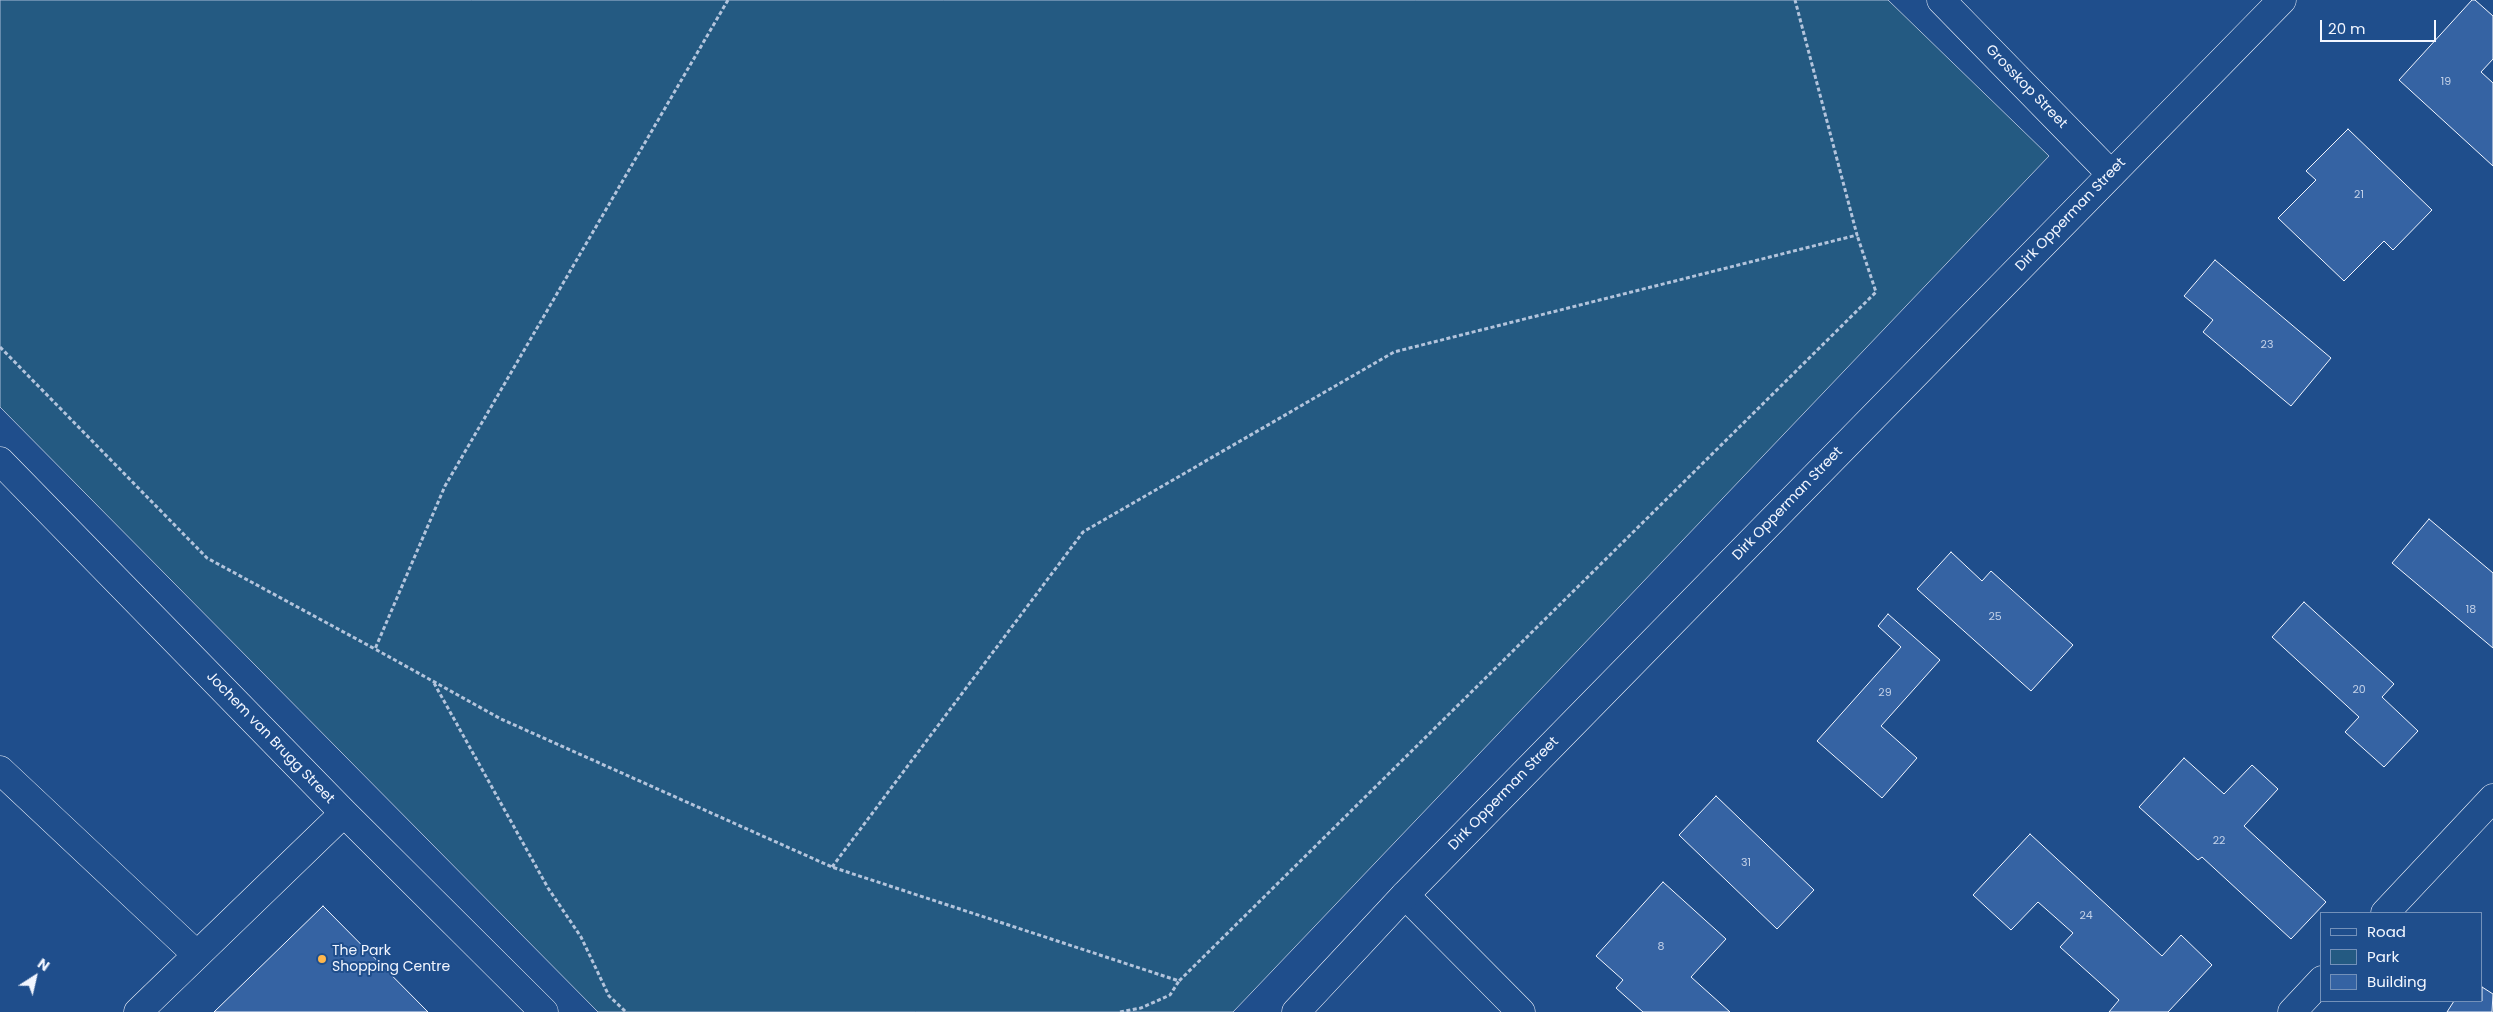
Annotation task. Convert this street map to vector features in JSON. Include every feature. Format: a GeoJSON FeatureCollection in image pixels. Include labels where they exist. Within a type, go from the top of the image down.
{"type":"FeatureCollection","features":[{"type":"Feature","properties":{"kind":"street","name":"Grosskop Street"},"geometry":{"type":"LineString","coordinates":[[1941,0],[2111,174]]}},
{"type":"Feature","properties":{"kind":"street","name":"Dirk Opperman Street"},"geometry":{"type":"LineString","coordinates":[[1296,1012],[1405,895],[2282,0]]}},
{"type":"Feature","properties":{"kind":"street","name":"Jochem van Brugg Street"},"geometry":{"type":"LineString","coordinates":[[0,461],[344,813],[544,1012]]}},
{"type":"Feature","properties":{"kind":"street"},"geometry":{"type":"LineString","coordinates":[[0,770],[196,954]]}},
{"type":"Feature","properties":{"kind":"street"},"geometry":{"type":"LineString","coordinates":[[2386,912],[2493,798]]}},
{"type":"Feature","properties":{"kind":"street"},"geometry":{"type":"LineString","coordinates":[[138,1012],[344,813]]}},
{"type":"Feature","properties":{"kind":"street"},"geometry":{"type":"LineString","coordinates":[[1405,895],[1521,1012]]}},
{"type":"Feature","properties":{"kind":"street"},"geometry":{"type":"LineString","coordinates":[[2292,1012],[2320,982]]}},
{"type":"Feature","properties":{"kind":"path"},"geometry":{"type":"LineString","coordinates":[[375,649],[445,486],[728,0]]}},
{"type":"Feature","properties":{"kind":"path"},"geometry":{"type":"LineString","coordinates":[[1120,1012],[1142,1008],[1170,995],[1179,981],[1876,292],[1857,235],[1795,0]]}},
{"type":"Feature","properties":{"kind":"path"},"geometry":{"type":"LineString","coordinates":[[832,867],[1083,532],[1394,352],[1857,235]]}},
{"type":"Feature","properties":{"kind":"path"},"geometry":{"type":"LineString","coordinates":[[0,346],[207,558],[502,719],[832,867],[1179,981]]}},
{"type":"Feature","properties":{"kind":"path"},"geometry":{"type":"LineString","coordinates":[[434,682],[548,888],[580,937],[609,996],[626,1012]]}},
{"type":"Feature","properties":{"kind":"green space"},"geometry":{"type":"Polygon","coordinates":[[[0,0],[1888,0],[2049,156],[1233,1012],[598,1012],[0,407],[0,0]]]}},
{"type":"Feature","properties":{"kind":"building"},"geometry":{"type":"Polygon","coordinates":[[[2472,0],[2475,0],[2493,16],[2493,59],[2481,72],[2493,83],[2493,166],[2399,80],[2472,0]]]}},
{"type":"Feature","properties":{"kind":"building"},"geometry":{"type":"Polygon","coordinates":[[[2348,129],[2432,210],[2393,250],[2384,241],[2344,281],[2278,218],[2316,180],[2306,171],[2348,129]]]}},
{"type":"Feature","properties":{"kind":"building"},"geometry":{"type":"Polygon","coordinates":[[[2215,260],[2331,358],[2291,406],[2203,332],[2213,320],[2184,296],[2215,260]]]}},
{"type":"Feature","properties":{"kind":"building"},"geometry":{"type":"Polygon","coordinates":[[[2429,519],[2493,573],[2493,648],[2392,563],[2429,519]]]}},
{"type":"Feature","properties":{"kind":"building"},"geometry":{"type":"Polygon","coordinates":[[[1951,552],[1982,581],[1991,571],[2073,645],[2031,691],[1917,589],[1951,552]]]}},
{"type":"Feature","properties":{"kind":"building"},"geometry":{"type":"Polygon","coordinates":[[[2304,602],[2394,684],[2382,697],[2418,731],[2384,767],[2345,732],[2359,717],[2272,637],[2304,602]]]}},
{"type":"Feature","properties":{"kind":"building"},"geometry":{"type":"Polygon","coordinates":[[[1888,614],[1940,660],[1881,726],[1917,758],[1882,798],[1817,741],[1901,647],[1878,626],[1888,614]]]}},
{"type":"Feature","properties":{"kind":"building"},"geometry":{"type":"Polygon","coordinates":[[[2184,758],[2224,794],[2252,765],[2278,789],[2244,826],[2326,902],[2291,939],[2202,857],[2198,860],[2139,807],[2184,758]]]}},
{"type":"Feature","properties":{"kind":"building"},"geometry":{"type":"Polygon","coordinates":[[[1716,796],[1814,890],[1777,929],[1679,835],[1716,796]]]}},
{"type":"Feature","properties":{"kind":"building"},"geometry":{"type":"Polygon","coordinates":[[[2030,834],[2162,956],[2181,935],[2212,965],[2168,1012],[2109,1012],[2119,1000],[2060,947],[2073,933],[2038,902],[2011,930],[1973,895],[2030,834]]]}},
{"type":"Feature","properties":{"kind":"building"},"geometry":{"type":"Polygon","coordinates":[[[1663,882],[1726,939],[1691,977],[1730,1012],[1643,1012],[1616,988],[1623,980],[1596,956],[1663,882]]]}},
{"type":"Feature","properties":{"kind":"building","name":"The Park Shopping Centre"},"geometry":{"type":"Polygon","coordinates":[[[323,906],[428,1012],[214,1012],[323,906]]]}},
{"type":"Feature","properties":{"kind":"building"},"geometry":{"type":"Polygon","coordinates":[[[2483,988],[2493,994],[2492,1012],[2447,1012],[2453,1002],[2483,1002],[2483,988]]]}},
{"type":"Feature","properties":{"kind":"place","name":"The Park Shopping Centre"},"geometry":{"type":"Point","coordinates":[322,959]}}]}
